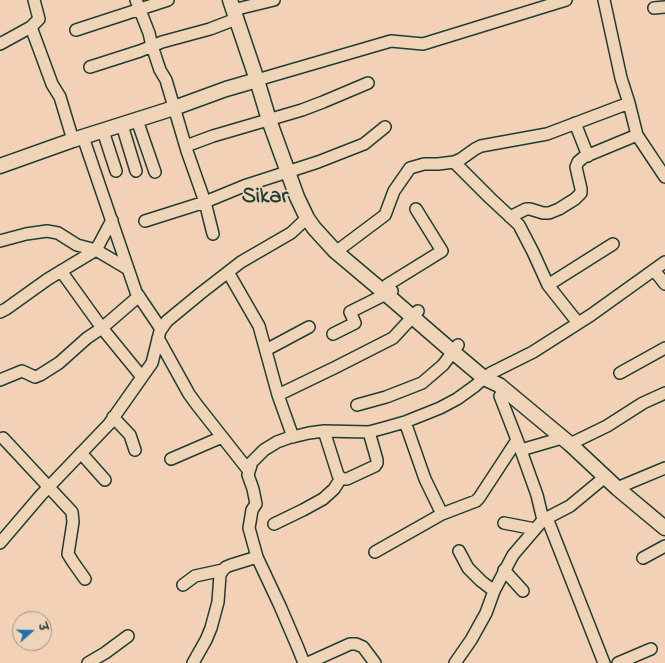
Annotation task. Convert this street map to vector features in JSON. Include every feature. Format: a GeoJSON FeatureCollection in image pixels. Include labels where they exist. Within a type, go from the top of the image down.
{"type":"FeatureCollection","features":[{"type":"Feature","properties":{"kind":"main road"},"geometry":{"type":"LineString","coordinates":[[233,10],[269,120],[297,197],[307,218],[335,251],[389,290]]}},
{"type":"Feature","properties":{"kind":"main road"},"geometry":{"type":"LineString","coordinates":[[0,166],[174,108],[226,89],[257,80]]}},
{"type":"Feature","properties":{"kind":"main road"},"geometry":{"type":"LineString","coordinates":[[322,236],[341,248],[494,383],[566,441],[617,488],[665,528]]}},
{"type":"Feature","properties":{"kind":"street"},"geometry":{"type":"LineString","coordinates":[[0,44],[31,27],[39,19],[34,0]]}},
{"type":"Feature","properties":{"kind":"street"},"geometry":{"type":"LineString","coordinates":[[76,30],[138,5],[168,0]]}},
{"type":"Feature","properties":{"kind":"street"},"geometry":{"type":"LineString","coordinates":[[90,67],[162,42],[210,29],[233,10],[274,0]]}},
{"type":"Feature","properties":{"kind":"street"},"geometry":{"type":"LineString","coordinates":[[257,80],[391,41],[422,44],[566,0]]}},
{"type":"Feature","properties":{"kind":"street"},"geometry":{"type":"LineString","coordinates":[[604,0],[621,78],[637,135],[665,177]]}},
{"type":"Feature","properties":{"kind":"street"},"geometry":{"type":"LineString","coordinates":[[138,5],[149,33],[160,70],[166,80],[205,202],[213,234]]}},
{"type":"Feature","properties":{"kind":"street"},"geometry":{"type":"LineString","coordinates":[[31,27],[52,84],[60,96],[112,220],[136,292],[160,334],[189,394],[205,417],[249,472]]}},
{"type":"Feature","properties":{"kind":"street"},"geometry":{"type":"LineString","coordinates":[[186,146],[213,136],[269,120],[323,102],[368,83]]}},
{"type":"Feature","properties":{"kind":"street"},"geometry":{"type":"LineString","coordinates":[[341,248],[385,215],[394,191],[410,168],[424,164],[454,162],[481,146],[548,134],[629,103]]}},
{"type":"Feature","properties":{"kind":"street"},"geometry":{"type":"LineString","coordinates":[[137,120],[155,172]]}},
{"type":"Feature","properties":{"kind":"street"},"geometry":{"type":"LineString","coordinates":[[575,124],[588,156]]}},
{"type":"Feature","properties":{"kind":"street"},"geometry":{"type":"LineString","coordinates":[[122,125],[136,171]]}},
{"type":"Feature","properties":{"kind":"street"},"geometry":{"type":"LineString","coordinates":[[145,221],[205,202],[244,186],[318,162],[364,144],[385,127]]}},
{"type":"Feature","properties":{"kind":"street"},"geometry":{"type":"LineString","coordinates":[[103,131],[116,171]]}},
{"type":"Feature","properties":{"kind":"street"},"geometry":{"type":"LineString","coordinates":[[510,217],[526,209],[543,213],[554,212],[575,199],[581,193],[576,167],[581,159],[637,135]]}},
{"type":"Feature","properties":{"kind":"street"},"geometry":{"type":"LineString","coordinates":[[454,162],[520,225],[548,285],[578,323]]}},
{"type":"Feature","properties":{"kind":"street"},"geometry":{"type":"LineString","coordinates":[[333,334],[355,324],[350,312],[389,290],[442,251],[416,209]]}},
{"type":"Feature","properties":{"kind":"street"},"geometry":{"type":"LineString","coordinates":[[0,543],[48,487],[109,424],[152,363],[160,334],[167,321],[241,262],[291,233],[307,218]]}},
{"type":"Feature","properties":{"kind":"street"},"geometry":{"type":"LineString","coordinates":[[0,312],[48,279],[96,250],[112,220]]}},
{"type":"Feature","properties":{"kind":"street"},"geometry":{"type":"LineString","coordinates":[[0,242],[26,234],[47,231],[58,232],[77,245],[96,250],[128,269]]}},
{"type":"Feature","properties":{"kind":"street"},"geometry":{"type":"LineString","coordinates":[[548,285],[613,244]]}},
{"type":"Feature","properties":{"kind":"street"},"geometry":{"type":"LineString","coordinates":[[304,663],[280,606],[257,558],[249,528],[252,510],[256,504],[248,475],[252,462],[264,450],[277,442],[324,431],[369,432],[405,422],[440,408],[457,399],[475,386],[494,383],[533,352],[578,323],[665,262]]}},
{"type":"Feature","properties":{"kind":"street"},"geometry":{"type":"LineString","coordinates":[[654,270],[665,284]]}},
{"type":"Feature","properties":{"kind":"street"},"geometry":{"type":"LineString","coordinates":[[61,271],[102,328],[142,377]]}},
{"type":"Feature","properties":{"kind":"street"},"geometry":{"type":"LineString","coordinates":[[228,272],[259,326],[278,395],[294,437]]}},
{"type":"Feature","properties":{"kind":"street"},"geometry":{"type":"LineString","coordinates":[[0,380],[22,371],[35,377],[40,375],[59,363],[139,296]]}},
{"type":"Feature","properties":{"kind":"street"},"geometry":{"type":"LineString","coordinates":[[278,395],[393,338],[416,314]]}},
{"type":"Feature","properties":{"kind":"street"},"geometry":{"type":"LineString","coordinates":[[266,350],[309,326]]}},
{"type":"Feature","properties":{"kind":"street"},"geometry":{"type":"LineString","coordinates":[[620,373],[665,348]]}},
{"type":"Feature","properties":{"kind":"street"},"geometry":{"type":"LineString","coordinates":[[357,405],[386,397],[422,383],[443,365],[456,349]]}},
{"type":"Feature","properties":{"kind":"street"},"geometry":{"type":"LineString","coordinates":[[494,383],[519,445],[545,519],[604,663]]}},
{"type":"Feature","properties":{"kind":"street"},"geometry":{"type":"LineString","coordinates":[[375,552],[442,514],[472,503],[479,498],[519,445],[566,441],[607,426],[642,403],[665,393]]}},
{"type":"Feature","properties":{"kind":"street"},"geometry":{"type":"LineString","coordinates":[[113,417],[130,436],[135,450]]}},
{"type":"Feature","properties":{"kind":"street"},"geometry":{"type":"LineString","coordinates":[[405,422],[425,479],[442,514]]}},
{"type":"Feature","properties":{"kind":"street"},"geometry":{"type":"LineString","coordinates":[[324,431],[338,475],[341,478],[347,479],[375,466],[377,463],[369,432]]}},
{"type":"Feature","properties":{"kind":"street"},"geometry":{"type":"LineString","coordinates":[[171,459],[222,437]]}},
{"type":"Feature","properties":{"kind":"street"},"geometry":{"type":"LineString","coordinates":[[3,438],[72,512],[73,522],[68,554],[86,579]]}},
{"type":"Feature","properties":{"kind":"street"},"geometry":{"type":"LineString","coordinates":[[81,453],[105,480]]}},
{"type":"Feature","properties":{"kind":"street"},"geometry":{"type":"LineString","coordinates":[[617,488],[665,468]]}},
{"type":"Feature","properties":{"kind":"street"},"geometry":{"type":"LineString","coordinates":[[455,663],[471,640],[486,613],[494,591],[513,555],[535,528],[545,519],[570,506],[605,477]]}},
{"type":"Feature","properties":{"kind":"street"},"geometry":{"type":"LineString","coordinates":[[274,524],[324,499],[334,489],[341,478]]}},
{"type":"Feature","properties":{"kind":"street"},"geometry":{"type":"LineString","coordinates":[[504,523],[535,528]]}},
{"type":"Feature","properties":{"kind":"street"},"geometry":{"type":"LineString","coordinates":[[643,558],[665,546]]}},
{"type":"Feature","properties":{"kind":"street"},"geometry":{"type":"LineString","coordinates":[[460,551],[468,568],[481,582],[494,591]]}},
{"type":"Feature","properties":{"kind":"street"},"geometry":{"type":"LineString","coordinates":[[183,585],[195,576],[223,570],[231,565],[257,558]]}},
{"type":"Feature","properties":{"kind":"street"},"geometry":{"type":"LineString","coordinates":[[193,663],[211,628],[218,602],[220,575],[223,570]]}},
{"type":"Feature","properties":{"kind":"street"},"geometry":{"type":"LineString","coordinates":[[504,570],[523,591]]}},
{"type":"Feature","properties":{"kind":"street"},"geometry":{"type":"LineString","coordinates":[[88,663],[105,653],[128,636]]}},
{"type":"Feature","properties":{"kind":"street"},"geometry":{"type":"LineString","coordinates":[[308,663],[350,644],[356,644],[363,647],[374,663]]}},
{"type":"Feature","properties":{"kind":"street"},"geometry":{"type":"LineString","coordinates":[[618,663],[651,649]]}},
{"type":"Feature","properties":{"kind":"district","name":"Sikar"},"geometry":{"type":"Point","coordinates":[265,198]}}]}
